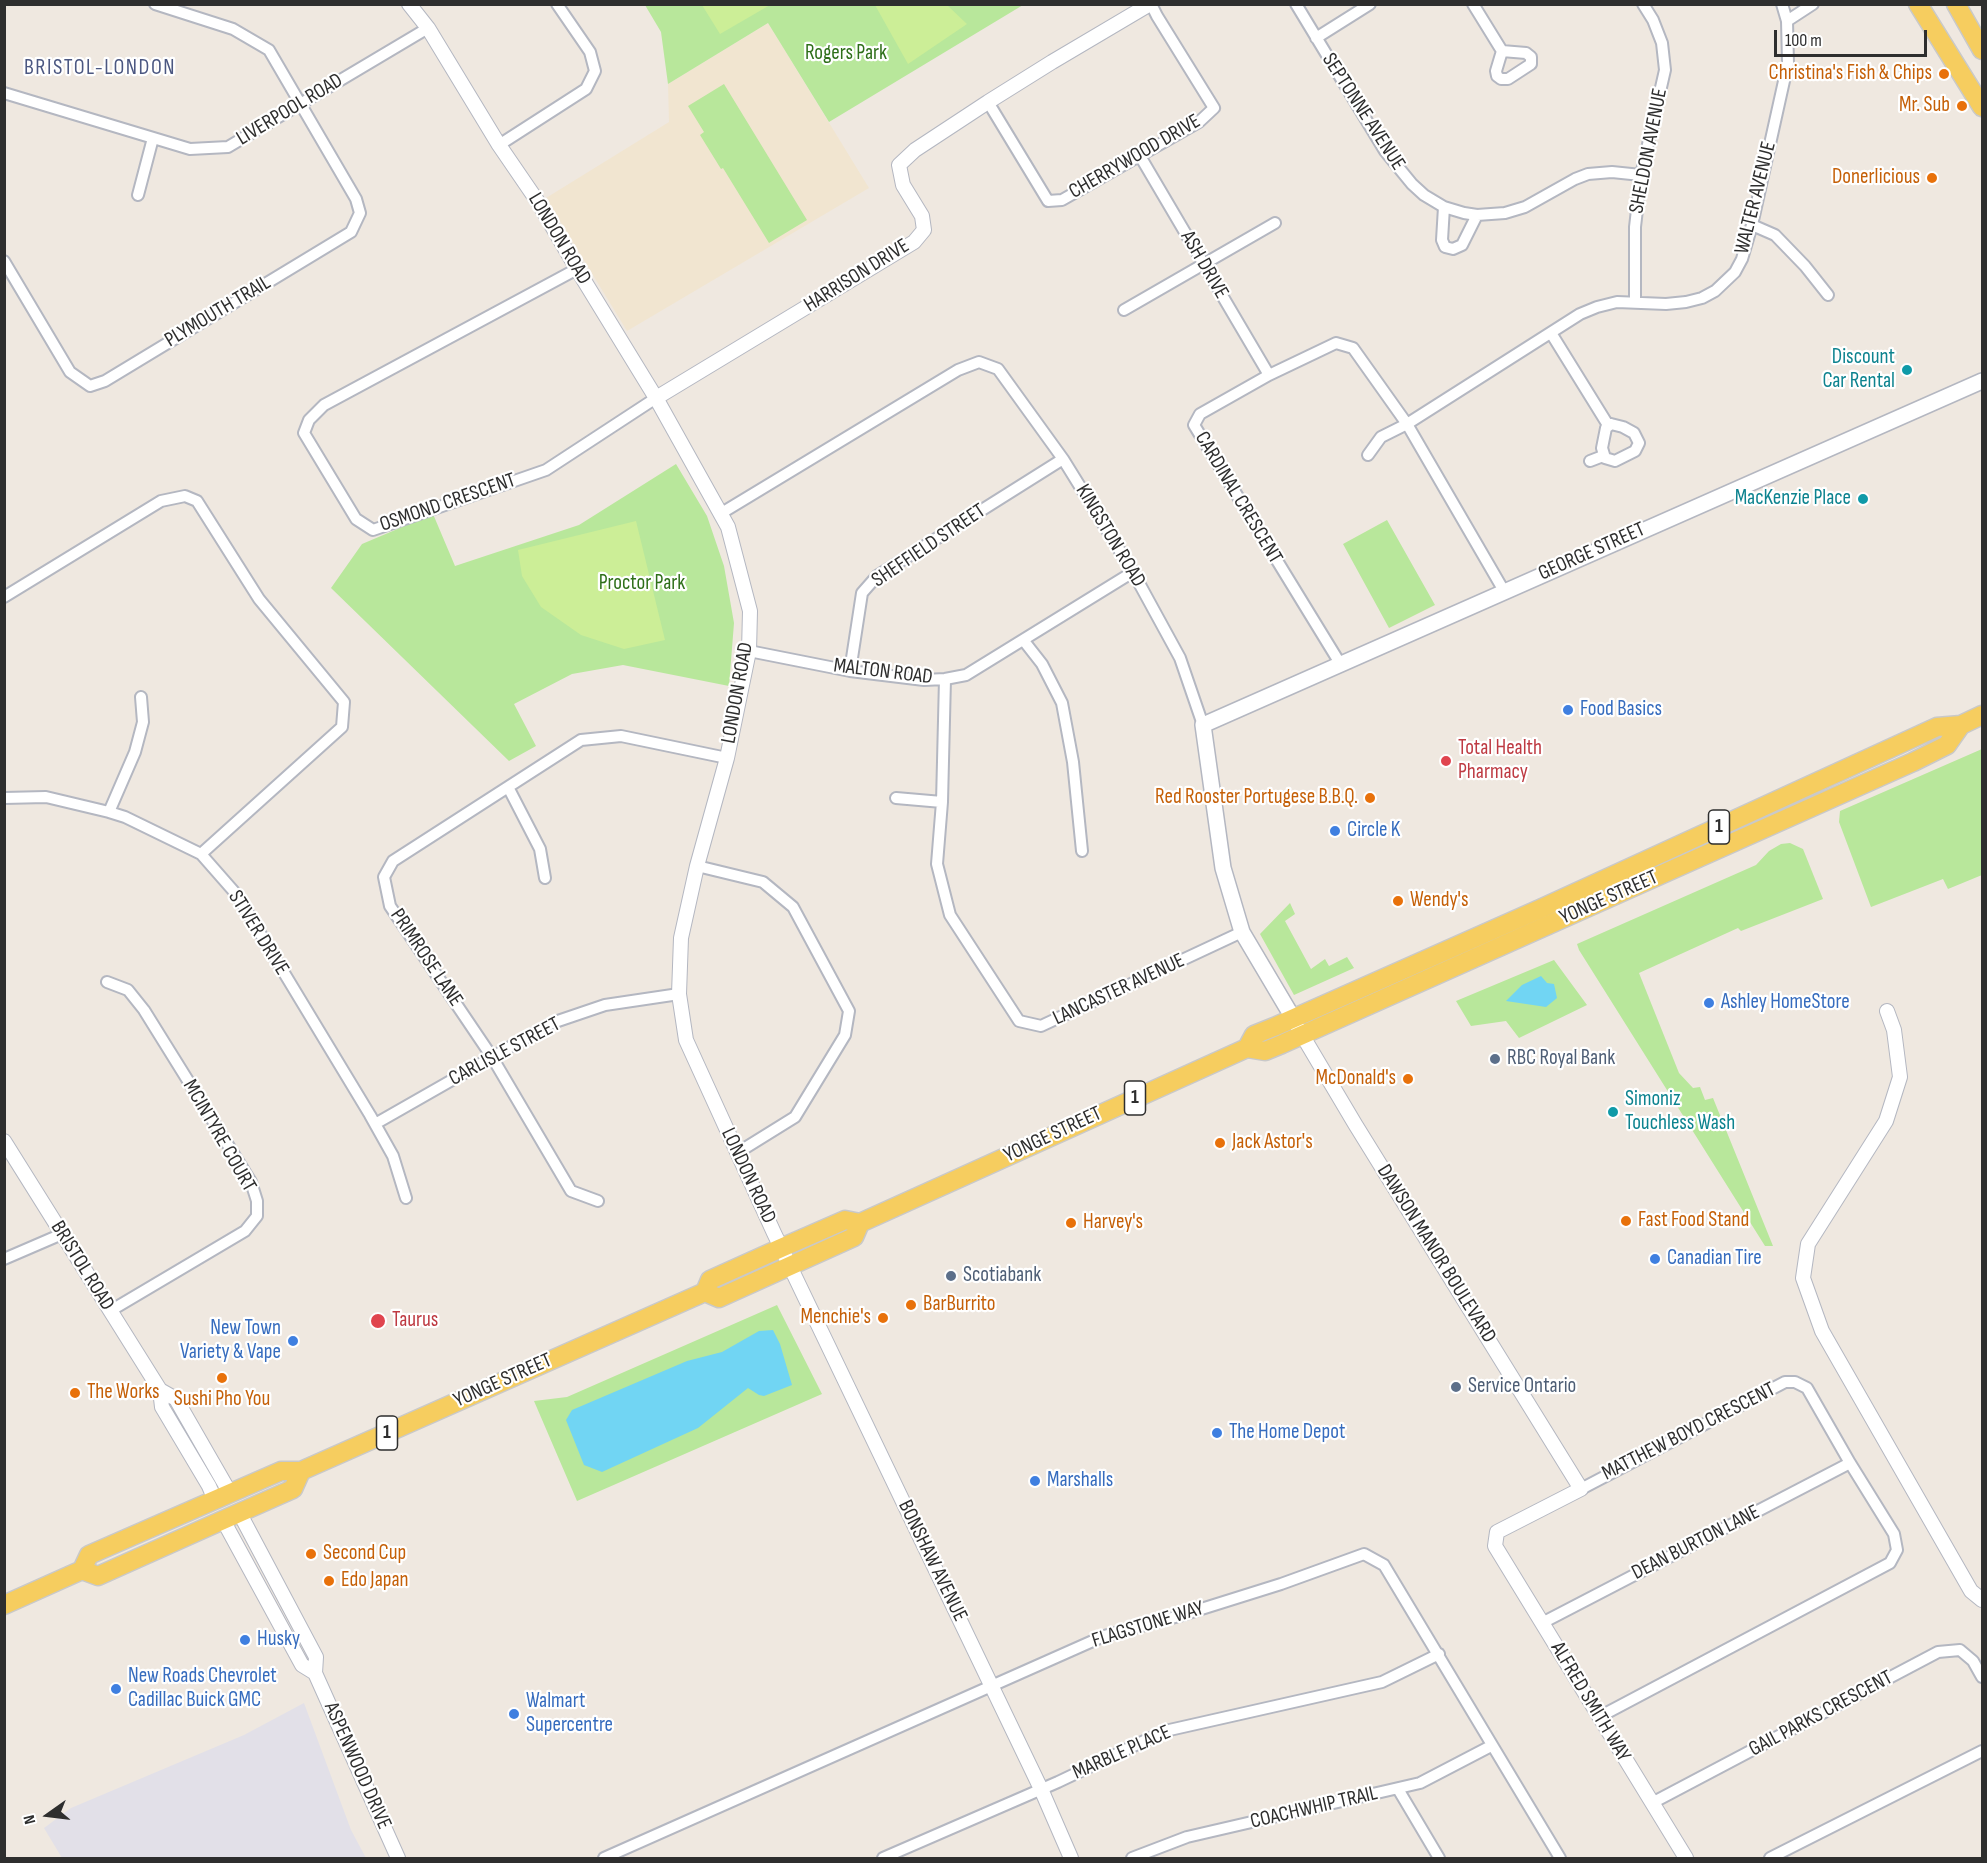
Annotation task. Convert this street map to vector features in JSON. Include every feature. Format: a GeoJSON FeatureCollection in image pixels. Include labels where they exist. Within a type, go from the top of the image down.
{"type":"FeatureCollection","features":[{"type":"Feature","properties":{"kind":"main road"},"geometry":{"type":"LineString","coordinates":[[1918,4],[1983,106]]}},
{"type":"Feature","properties":{"kind":"main road"},"geometry":{"type":"LineString","coordinates":[[1956,4],[1983,50]]}},
{"type":"Feature","properties":{"kind":"main road","name":"GEORGE STREET"},"geometry":{"type":"LineString","coordinates":[[1203,725],[1983,381]]}},
{"type":"Feature","properties":{"kind":"main road","name":"YONGE STREET"},"geometry":{"type":"LineString","coordinates":[[1247,1048],[1254,1035],[1542,908],[1937,726],[1961,725],[1983,715]]}},
{"type":"Feature","properties":{"kind":"main road","name":"KINGSTON ROAD"},"geometry":{"type":"LineString","coordinates":[[1203,725],[1223,868],[1242,932],[1293,1018]]}},
{"type":"Feature","properties":{"kind":"main road","name":"YONGE STREET"},"geometry":{"type":"LineString","coordinates":[[4,1605],[82,1570],[89,1556],[281,1471],[301,1471],[705,1292],[710,1280],[781,1248],[845,1220],[860,1223],[1247,1048],[1265,1051],[1913,762],[1947,746],[1961,725]]}},
{"type":"Feature","properties":{"kind":"main road","name":"YONGE STREET"},"geometry":{"type":"LineString","coordinates":[[705,1292],[719,1298],[854,1237],[860,1223]]}},
{"type":"Feature","properties":{"kind":"main road","name":"YONGE STREET"},"geometry":{"type":"LineString","coordinates":[[82,1570],[98,1576],[293,1488],[301,1471]]}},
{"type":"Feature","properties":{"kind":"street"},"geometry":{"type":"LineString","coordinates":[[155,4],[233,29],[269,50],[299,104]]}},
{"type":"Feature","properties":{"kind":"street","name":"LONDON ROAD"},"geometry":{"type":"LineString","coordinates":[[409,4],[428,28],[499,145],[538,202],[656,398],[728,527],[750,612],[749,651],[727,758],[697,866],[681,938],[679,994],[686,1040],[790,1266]]}},
{"type":"Feature","properties":{"kind":"street"},"geometry":{"type":"LineString","coordinates":[[499,145],[586,89],[595,71],[590,52],[557,4]]}},
{"type":"Feature","properties":{"kind":"street","name":"HARRISON DRIVE"},"geometry":{"type":"LineString","coordinates":[[656,398],[914,242],[924,230],[922,216],[903,185],[899,165],[915,150],[988,102],[1151,4]]}},
{"type":"Feature","properties":{"kind":"street","name":"CHERRYWOOD DRIVE"},"geometry":{"type":"LineString","coordinates":[[988,102],[1048,201],[1062,200],[1199,122],[1214,108],[1151,4]]}},
{"type":"Feature","properties":{"kind":"street","name":"SEPTONNE AVENUE"},"geometry":{"type":"LineString","coordinates":[[1296,4],[1385,151],[1401,172],[1425,195],[1444,207],[1477,215],[1505,213],[1525,207],[1588,174],[1612,172],[1641,176]]}},
{"type":"Feature","properties":{"kind":"street"},"geometry":{"type":"LineString","coordinates":[[1316,38],[1370,4]]}},
{"type":"Feature","properties":{"kind":"street"},"geometry":{"type":"LineString","coordinates":[[1473,4],[1502,51]]}},
{"type":"Feature","properties":{"kind":"street","name":"SHELDON AVENUE"},"geometry":{"type":"LineString","coordinates":[[1635,302],[1635,227],[1641,176],[1665,70],[1662,43],[1653,20],[1643,4]]}},
{"type":"Feature","properties":{"kind":"street","name":"WALTER AVENUE"},"geometry":{"type":"LineString","coordinates":[[1368,455],[1381,437],[1407,424],[1580,314],[1617,302],[1666,304],[1702,298],[1714,291],[1735,272],[1742,259],[1752,225],[1788,63],[1787,21],[1782,4]]}},
{"type":"Feature","properties":{"kind":"street"},"geometry":{"type":"LineString","coordinates":[[1787,21],[1813,4]]}},
{"type":"Feature","properties":{"kind":"street","name":"LIVERPOOL ROAD"},"geometry":{"type":"LineString","coordinates":[[4,93],[190,150],[228,147],[428,28]]}},
{"type":"Feature","properties":{"kind":"street"},"geometry":{"type":"LineString","coordinates":[[1502,51],[1523,52],[1529,55],[1532,60],[1529,67],[1508,79],[1493,79],[1502,51]]}},
{"type":"Feature","properties":{"kind":"street","name":"PLYMOUTH TRAIL"},"geometry":{"type":"LineString","coordinates":[[4,261],[70,372],[90,386],[105,381],[351,232],[360,213],[356,199],[299,104]]}},
{"type":"Feature","properties":{"kind":"street"},"geometry":{"type":"LineString","coordinates":[[138,195],[153,138]]}},
{"type":"Feature","properties":{"kind":"street","name":"ASH DRIVE"},"geometry":{"type":"LineString","coordinates":[[1140,156],[1269,375]]}},
{"type":"Feature","properties":{"kind":"street"},"geometry":{"type":"LineString","coordinates":[[1444,207],[1442,240],[1445,247],[1453,249],[1462,245],[1477,215]]}},
{"type":"Feature","properties":{"kind":"street"},"geometry":{"type":"LineString","coordinates":[[1124,310],[1275,223]]}},
{"type":"Feature","properties":{"kind":"street"},"geometry":{"type":"LineString","coordinates":[[1752,225],[1775,235],[1805,266],[1828,296]]}},
{"type":"Feature","properties":{"kind":"street","name":"OSMOND CRESCENT"},"geometry":{"type":"LineString","coordinates":[[577,269],[324,405],[309,420],[304,433],[356,519],[373,530],[546,470],[656,398]]}},
{"type":"Feature","properties":{"kind":"street"},"geometry":{"type":"LineString","coordinates":[[1551,333],[1608,426]]}},
{"type":"Feature","properties":{"kind":"street","name":"CARDINAL CRESCENT"},"geometry":{"type":"LineString","coordinates":[[1341,665],[1194,425],[1200,414],[1269,375],[1336,343],[1353,348],[1407,424],[1504,591]]}},
{"type":"Feature","properties":{"kind":"street","name":"KINGSTON ROAD"},"geometry":{"type":"LineString","coordinates":[[720,514],[958,370],[979,362],[999,369],[1063,459],[1132,572],[1180,658],[1203,725]]}},
{"type":"Feature","properties":{"kind":"street"},"geometry":{"type":"LineString","coordinates":[[1608,426],[1617,426],[1634,433],[1639,439],[1639,446],[1635,451],[1615,460],[1608,460],[1603,456],[1602,441],[1608,426]]}},
{"type":"Feature","properties":{"kind":"street"},"geometry":{"type":"LineString","coordinates":[[1590,461],[1603,456]]}},
{"type":"Feature","properties":{"kind":"street","name":"SHEFFIELD STREET"},"geometry":{"type":"LineString","coordinates":[[850,671],[862,593],[877,576],[1063,459]]}},
{"type":"Feature","properties":{"kind":"street"},"geometry":{"type":"LineString","coordinates":[[4,597],[161,501],[185,496],[197,501],[259,599],[344,702],[342,727],[201,854]]}},
{"type":"Feature","properties":{"kind":"street","name":"MALTON ROAD"},"geometry":{"type":"LineString","coordinates":[[749,651],[850,671],[924,680],[966,675],[1132,572]]}},
{"type":"Feature","properties":{"kind":"street"},"geometry":{"type":"LineString","coordinates":[[1024,641],[1042,664],[1062,703],[1073,762],[1082,851]]}},
{"type":"Feature","properties":{"kind":"street","name":"LANCASTER AVENUE"},"geometry":{"type":"LineString","coordinates":[[945,679],[942,802],[937,864],[950,915],[1019,1021],[1041,1026],[1242,932]]}},
{"type":"Feature","properties":{"kind":"street"},"geometry":{"type":"LineString","coordinates":[[109,812],[135,752],[143,722],[141,697]]}},
{"type":"Feature","properties":{"kind":"street","name":"PRIMROSE LANE"},"geometry":{"type":"LineString","coordinates":[[598,1201],[571,1191],[492,1057],[390,906],[384,877],[393,861],[581,740],[621,736],[727,758]]}},
{"type":"Feature","properties":{"kind":"street"},"geometry":{"type":"LineString","coordinates":[[508,787],[540,849],[545,878]]}},
{"type":"Feature","properties":{"kind":"street","name":"STIVER DRIVE"},"geometry":{"type":"LineString","coordinates":[[4,798],[46,797],[109,812],[125,817],[201,854],[237,895],[375,1124],[393,1156],[406,1198]]}},
{"type":"Feature","properties":{"kind":"street"},"geometry":{"type":"LineString","coordinates":[[896,798],[942,802]]}},
{"type":"Feature","properties":{"kind":"street"},"geometry":{"type":"LineString","coordinates":[[697,866],[763,882],[793,907],[849,1011],[844,1035],[795,1118],[737,1153]]}},
{"type":"Feature","properties":{"kind":"street","name":"MCINTYRE COURT"},"geometry":{"type":"LineString","coordinates":[[107,981],[128,990],[144,1010],[251,1182],[257,1201],[257,1216],[245,1232],[110,1311]]}},
{"type":"Feature","properties":{"kind":"street","name":"CARLISLE STREET"},"geometry":{"type":"LineString","coordinates":[[375,1124],[552,1023],[605,1005],[679,994]]}},
{"type":"Feature","properties":{"kind":"street"},"geometry":{"type":"LineString","coordinates":[[1887,1011],[1894,1030],[1900,1077],[1886,1121],[1808,1244],[1803,1278],[1822,1331],[1971,1591],[1983,1600]]}},
{"type":"Feature","properties":{"kind":"street","name":"DAWSON MANOR BOULEVARD"},"geometry":{"type":"LineString","coordinates":[[1293,1018],[1581,1489]]}},
{"type":"Feature","properties":{"kind":"street","name":"BRISTOL ROAD"},"geometry":{"type":"LineString","coordinates":[[4,1141],[160,1390],[162,1407],[209,1486],[223,1496],[231,1516]]}},
{"type":"Feature","properties":{"kind":"street"},"geometry":{"type":"LineString","coordinates":[[4,1259],[62,1234]]}},
{"type":"Feature","properties":{"kind":"street","name":"BONSHAW AVENUE"},"geometry":{"type":"LineString","coordinates":[[790,1266],[1041,1789],[1071,1858]]}},
{"type":"Feature","properties":{"kind":"street","name":"MATTHEW BOYD CRESCENT"},"geometry":{"type":"LineString","coordinates":[[1495,1546],[1497,1532],[1785,1382],[1795,1382],[1807,1388],[1894,1534],[1897,1550],[1890,1563],[1599,1717]]}},
{"type":"Feature","properties":{"kind":"street","name":"DEAN BURTON LANE"},"geometry":{"type":"LineString","coordinates":[[1542,1623],[1850,1463]]}},
{"type":"Feature","properties":{"kind":"street","name":"BRISTOL ROAD"},"geometry":{"type":"LineString","coordinates":[[223,1496],[231,1516]]}},
{"type":"Feature","properties":{"kind":"street","name":"ASPENWOOD DRIVE"},"geometry":{"type":"LineString","coordinates":[[231,1516],[302,1665],[315,1673],[398,1858]]}},
{"type":"Feature","properties":{"kind":"street","name":"ALFRED SMITH WAY"},"geometry":{"type":"LineString","coordinates":[[1495,1546],[1686,1858]]}},
{"type":"Feature","properties":{"kind":"street","name":"FLAGSTONE WAY"},"geometry":{"type":"LineString","coordinates":[[604,1858],[1104,1636],[1179,1616],[1281,1584],[1364,1554],[1384,1565],[1560,1858]]}},
{"type":"Feature","properties":{"kind":"street","name":"GAIL PARKS CRESCENT"},"geometry":{"type":"LineString","coordinates":[[1652,1803],[1938,1652],[1960,1650],[1973,1661],[1983,1677]]}},
{"type":"Feature","properties":{"kind":"street","name":"MARBLE PLACE"},"geometry":{"type":"LineString","coordinates":[[883,1858],[1041,1789],[1165,1731],[1382,1682],[1439,1654]]}},
{"type":"Feature","properties":{"kind":"street","name":"COACHWHIP TRAIL"},"geometry":{"type":"LineString","coordinates":[[1132,1858],[1187,1837],[1420,1783],[1491,1746]]}},
{"type":"Feature","properties":{"kind":"street"},"geometry":{"type":"LineString","coordinates":[[1770,1858],[1983,1751]]}},
{"type":"Feature","properties":{"kind":"street"},"geometry":{"type":"LineString","coordinates":[[1398,1789],[1439,1858]]}},
{"type":"Feature","properties":{"kind":"shaded area"},"geometry":{"type":"Polygon","coordinates":[[[768,23],[869,188],[627,331],[546,198],[669,122],[668,84],[768,23]]]}},
{"type":"Feature","properties":{"kind":"shaded area"},"geometry":{"type":"Polygon","coordinates":[[[304,1703],[351,1830],[366,1858],[62,1858],[44,1828],[71,1808],[244,1735],[304,1703]]]}},
{"type":"Feature","properties":{"kind":"green space","name":"Rogers Park"},"geometry":{"type":"Polygon","coordinates":[[[645,5],[1023,5],[829,122],[768,23],[668,84],[661,32],[645,5]]]}},
{"type":"Feature","properties":{"kind":"green space"},"geometry":{"type":"Polygon","coordinates":[[[702,5],[770,5],[720,34],[702,5]]]}},
{"type":"Feature","properties":{"kind":"green space"},"geometry":{"type":"Polygon","coordinates":[[[875,5],[947,5],[967,24],[908,64],[875,5]]]}},
{"type":"Feature","properties":{"kind":"green space"},"geometry":{"type":"Polygon","coordinates":[[[724,84],[807,220],[769,243],[700,135],[704,132],[688,106],[724,84]]]}},
{"type":"Feature","properties":{"kind":"green space","name":"Proctor Park"},"geometry":{"type":"Polygon","coordinates":[[[676,464],[707,516],[724,566],[734,623],[729,686],[623,665],[572,674],[514,704],[536,746],[509,761],[331,588],[362,544],[433,514],[455,566],[579,525],[676,464]]]}},
{"type":"Feature","properties":{"kind":"green space"},"geometry":{"type":"Polygon","coordinates":[[[1387,520],[1435,605],[1389,628],[1343,544],[1387,520]]]}},
{"type":"Feature","properties":{"kind":"green space"},"geometry":{"type":"Polygon","coordinates":[[[636,521],[665,640],[624,649],[581,635],[541,607],[522,576],[518,550],[636,521]]]}},
{"type":"Feature","properties":{"kind":"green space"},"geometry":{"type":"Polygon","coordinates":[[[1982,749],[1982,875],[1948,889],[1943,879],[1871,907],[1839,822],[1840,811],[1982,749]]]}},
{"type":"Feature","properties":{"kind":"green space"},"geometry":{"type":"Polygon","coordinates":[[[1790,843],[1803,849],[1823,899],[1741,931],[1738,928],[1639,973],[1679,1073],[1693,1088],[1700,1087],[1705,1100],[1713,1098],[1773,1246],[1765,1246],[1577,944],[1756,865],[1769,851],[1781,844],[1790,843]]]}},
{"type":"Feature","properties":{"kind":"green space"},"geometry":{"type":"Polygon","coordinates":[[[1290,903],[1295,914],[1285,921],[1311,969],[1325,959],[1329,966],[1347,957],[1354,968],[1294,995],[1260,934],[1290,903]]]}},
{"type":"Feature","properties":{"kind":"green space"},"geometry":{"type":"Polygon","coordinates":[[[1554,960],[1587,1005],[1519,1038],[1506,1021],[1471,1026],[1456,1001],[1554,960]]]}},
{"type":"Feature","properties":{"kind":"green space"},"geometry":{"type":"Polygon","coordinates":[[[777,1305],[822,1394],[577,1501],[534,1401],[567,1397],[777,1305]]]}},
{"type":"Feature","properties":{"kind":"water"},"geometry":{"type":"Polygon","coordinates":[[[1541,976],[1547,983],[1554,984],[1557,998],[1546,1007],[1506,1001],[1522,985],[1541,976]]]}},
{"type":"Feature","properties":{"kind":"water"},"geometry":{"type":"Polygon","coordinates":[[[773,1330],[780,1344],[792,1385],[764,1396],[748,1388],[698,1428],[602,1472],[584,1465],[566,1420],[572,1410],[687,1361],[722,1352],[759,1331],[773,1330]]]}},
{"type":"Feature","properties":{"kind":"place","name":"Christina's Fish & Chips"},"geometry":{"type":"Point","coordinates":[1944,74]}},
{"type":"Feature","properties":{"kind":"place","name":"Mr. Sub"},"geometry":{"type":"Point","coordinates":[1962,106]}},
{"type":"Feature","properties":{"kind":"place","name":"Donerlicious"},"geometry":{"type":"Point","coordinates":[1932,178]}},
{"type":"Feature","properties":{"kind":"place","name":"Discount Car Rental"},"geometry":{"type":"Point","coordinates":[1907,370]}},
{"type":"Feature","properties":{"kind":"place","name":"MacKenzie Place"},"geometry":{"type":"Point","coordinates":[1863,499]}},
{"type":"Feature","properties":{"kind":"place","name":"Food Basics"},"geometry":{"type":"Point","coordinates":[1568,710]}},
{"type":"Feature","properties":{"kind":"place","name":"Total Health Pharmacy"},"geometry":{"type":"Point","coordinates":[1446,761]}},
{"type":"Feature","properties":{"kind":"place","name":"Red Rooster Portugese B.B.Q."},"geometry":{"type":"Point","coordinates":[1370,798]}},
{"type":"Feature","properties":{"kind":"place","name":"Circle K"},"geometry":{"type":"Point","coordinates":[1335,831]}},
{"type":"Feature","properties":{"kind":"place","name":"Wendy's"},"geometry":{"type":"Point","coordinates":[1398,901]}},
{"type":"Feature","properties":{"kind":"place","name":"Ashley HomeStore"},"geometry":{"type":"Point","coordinates":[1709,1003]}},
{"type":"Feature","properties":{"kind":"place","name":"RBC Royal Bank"},"geometry":{"type":"Point","coordinates":[1495,1059]}},
{"type":"Feature","properties":{"kind":"place","name":"McDonald's"},"geometry":{"type":"Point","coordinates":[1408,1079]}},
{"type":"Feature","properties":{"kind":"place","name":"Simoniz Touchless Wash"},"geometry":{"type":"Point","coordinates":[1613,1112]}},
{"type":"Feature","properties":{"kind":"place","name":"Jack Astor's"},"geometry":{"type":"Point","coordinates":[1220,1143]}},
{"type":"Feature","properties":{"kind":"place","name":"Fast Food Stand"},"geometry":{"type":"Point","coordinates":[1626,1221]}},
{"type":"Feature","properties":{"kind":"place","name":"Harvey's"},"geometry":{"type":"Point","coordinates":[1071,1223]}},
{"type":"Feature","properties":{"kind":"place","name":"Canadian Tire"},"geometry":{"type":"Point","coordinates":[1655,1259]}},
{"type":"Feature","properties":{"kind":"place","name":"Scotiabank"},"geometry":{"type":"Point","coordinates":[951,1276]}},
{"type":"Feature","properties":{"kind":"place","name":"BarBurrito"},"geometry":{"type":"Point","coordinates":[911,1305]}},
{"type":"Feature","properties":{"kind":"place","name":"Menchie's"},"geometry":{"type":"Point","coordinates":[883,1318]}},
{"type":"Feature","properties":{"kind":"place","name":"Taurus"},"geometry":{"type":"Point","coordinates":[378,1321]}},
{"type":"Feature","properties":{"kind":"place","name":"New Town Variety & Vape"},"geometry":{"type":"Point","coordinates":[293,1341]}},
{"type":"Feature","properties":{"kind":"place","name":"Sushi Pho You"},"geometry":{"type":"Point","coordinates":[222,1378]}},
{"type":"Feature","properties":{"kind":"place","name":"Service Ontario"},"geometry":{"type":"Point","coordinates":[1456,1387]}},
{"type":"Feature","properties":{"kind":"place","name":"The Works"},"geometry":{"type":"Point","coordinates":[75,1393]}},
{"type":"Feature","properties":{"kind":"place","name":"The Home Depot"},"geometry":{"type":"Point","coordinates":[1217,1433]}},
{"type":"Feature","properties":{"kind":"place","name":"Marshalls"},"geometry":{"type":"Point","coordinates":[1035,1481]}},
{"type":"Feature","properties":{"kind":"place","name":"Second Cup"},"geometry":{"type":"Point","coordinates":[311,1554]}},
{"type":"Feature","properties":{"kind":"place","name":"Edo Japan"},"geometry":{"type":"Point","coordinates":[329,1581]}},
{"type":"Feature","properties":{"kind":"place","name":"Husky"},"geometry":{"type":"Point","coordinates":[245,1640]}},
{"type":"Feature","properties":{"kind":"place","name":"New Roads Chevrolet Cadillac Buick GMC"},"geometry":{"type":"Point","coordinates":[116,1689]}},
{"type":"Feature","properties":{"kind":"place","name":"Walmart Supercentre"},"geometry":{"type":"Point","coordinates":[514,1714]}},
{"type":"Feature","properties":{"kind":"district","name":"BRISTOL-LONDON"},"geometry":{"type":"Point","coordinates":[100,68]}}]}
